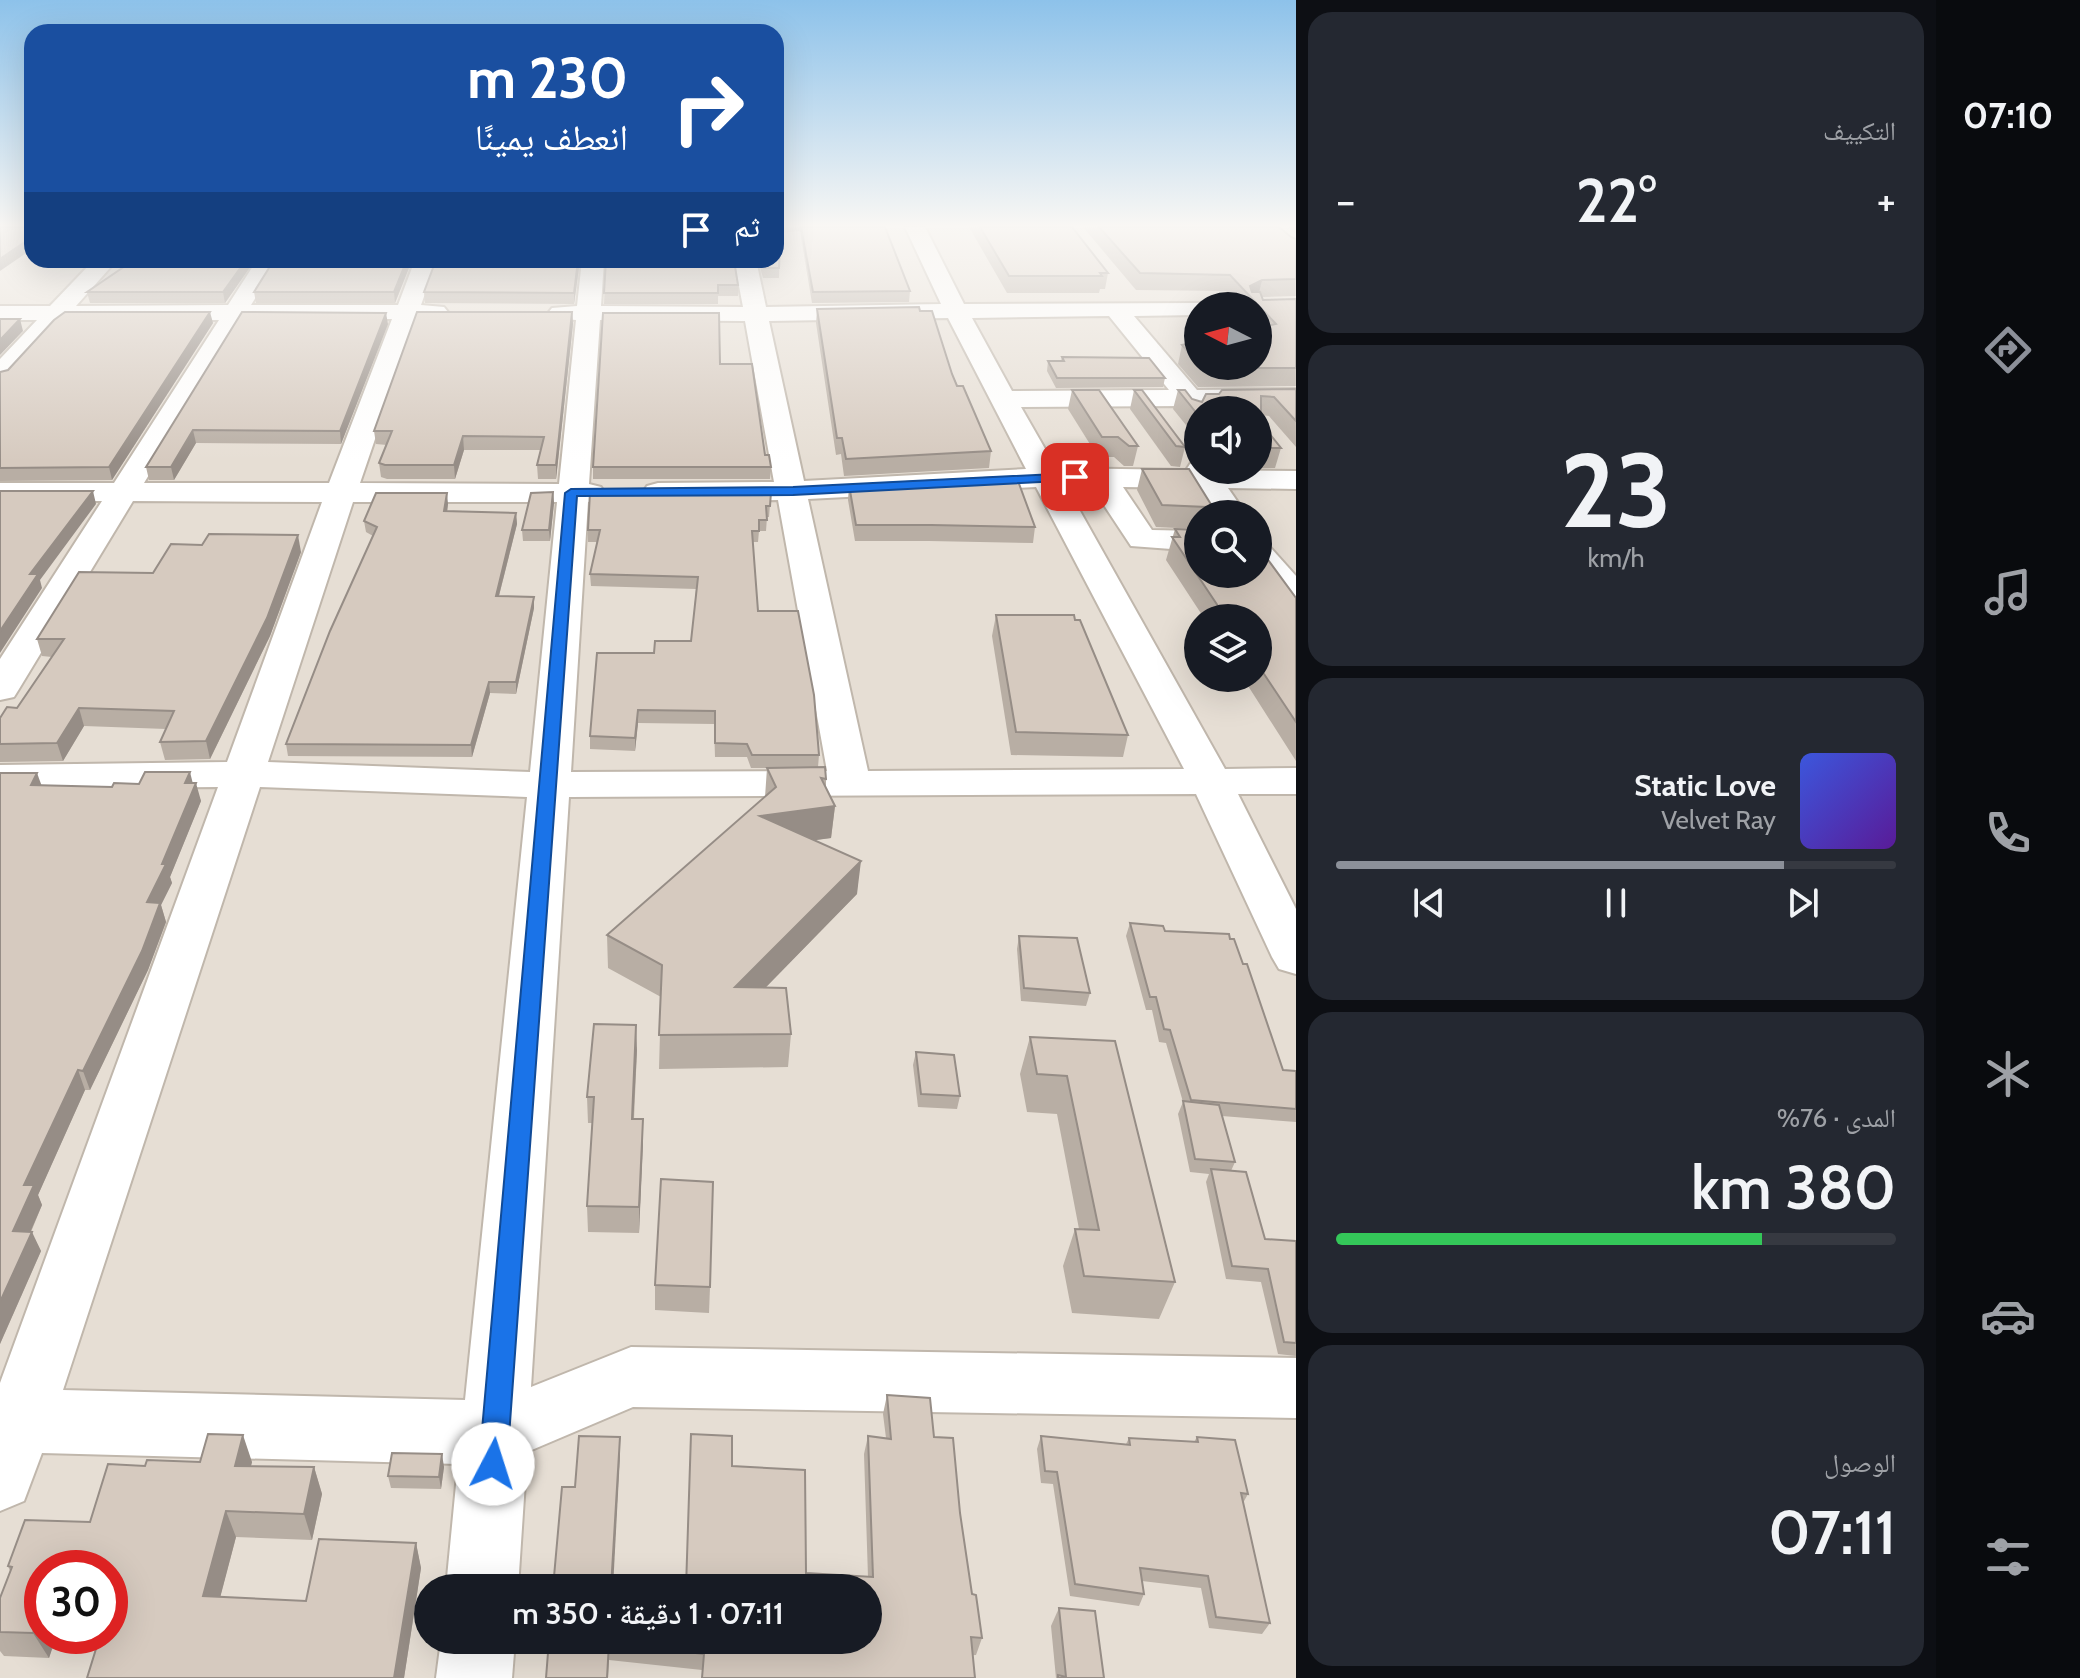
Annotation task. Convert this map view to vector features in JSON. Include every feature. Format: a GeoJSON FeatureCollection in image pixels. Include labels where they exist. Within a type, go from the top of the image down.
{"type":"FeatureCollection","features":[{"type":"Feature","properties":{"kind":"street"},"geometry":{"type":"LineString","coordinates":[[0,374],[63,305]]}},
{"type":"Feature","properties":{"kind":"street"},"geometry":{"type":"LineString","coordinates":[[0,689],[239,305]]}},
{"type":"Feature","properties":{"kind":"street"},"geometry":{"type":"LineString","coordinates":[[410,305],[341,493],[7,1440],[496,1433],[631,1377],[1296,1388]]}},
{"type":"Feature","properties":{"kind":"street"},"geometry":{"type":"LineString","coordinates":[[483,1574],[571,493],[567,312],[570,305]]}},
{"type":"Feature","properties":{"kind":"street"},"geometry":{"type":"LineString","coordinates":[[755,305],[850,785]]}},
{"type":"Feature","properties":{"kind":"street"},"geometry":{"type":"LineString","coordinates":[[956,305],[965,329],[1210,779],[1292,942]]}},
{"type":"Feature","properties":{"kind":"street"},"geometry":{"type":"LineString","coordinates":[[567,312],[757,314],[1055,305]]}},
{"type":"Feature","properties":{"kind":"street"},"geometry":{"type":"LineString","coordinates":[[1125,305],[1190,396]]}},
{"type":"Feature","properties":{"kind":"street"},"geometry":{"type":"LineString","coordinates":[[0,313],[453,312]]}},
{"type":"Feature","properties":{"kind":"street"},"geometry":{"type":"LineString","coordinates":[[1286,397],[1296,418]]}},
{"type":"Feature","properties":{"kind":"street"},"geometry":{"type":"LineString","coordinates":[[1005,399],[1113,410],[1183,446],[1220,500]]}},
{"type":"Feature","properties":{"kind":"street"},"geometry":{"type":"LineString","coordinates":[[0,492],[793,491],[1048,477],[1101,477],[1152,467],[1183,446]]}},
{"type":"Feature","properties":{"kind":"street"},"geometry":{"type":"LineString","coordinates":[[1277,448],[1296,470]]}},
{"type":"Feature","properties":{"kind":"street"},"geometry":{"type":"LineString","coordinates":[[1101,477],[1142,539],[1184,540]]}},
{"type":"Feature","properties":{"kind":"street"},"geometry":{"type":"LineString","coordinates":[[1272,477],[1296,480]]}},
{"type":"Feature","properties":{"kind":"street"},"geometry":{"type":"LineString","coordinates":[[1272,543],[1296,544]]}},
{"type":"Feature","properties":{"kind":"street"},"geometry":{"type":"LineString","coordinates":[[1272,570],[1296,597]]}},
{"type":"Feature","properties":{"kind":"street"},"geometry":{"type":"LineString","coordinates":[[0,777],[244,774],[548,785],[850,785],[1210,779],[1296,781]]}},
{"type":"Feature","properties":{"kind":"street"},"geometry":{"type":"LineString","coordinates":[[474,1678],[477,1654]]}},
{"type":"Feature","properties":{"kind":"shaded area"},"geometry":{"type":"Polygon","coordinates":[[[0,305],[1184,305],[1184,380],[1272,380],[1272,305],[1296,305],[1296,1678],[0,1678],[0,305]]]}},
{"type":"Feature","properties":{"kind":"building"},"geometry":{"type":"Polygon","coordinates":[[[1272,305],[1296,305],[1296,368],[1272,368],[1272,325],[1276,324],[1272,320],[1272,305]]]}},
{"type":"Feature","properties":{"kind":"building"},"geometry":{"type":"Polygon","coordinates":[[[919,307],[920,311],[932,311],[957,386],[963,386],[991,451],[846,459],[842,438],[837,438],[817,309],[919,307]]]}},
{"type":"Feature","properties":{"kind":"building"},"geometry":{"type":"Polygon","coordinates":[[[65,312],[210,312],[109,467],[0,468],[0,372],[8,370],[65,312]]]}},
{"type":"Feature","properties":{"kind":"building"},"geometry":{"type":"Polygon","coordinates":[[[242,312],[386,313],[340,431],[193,430],[171,467],[146,467],[242,312]]]}},
{"type":"Feature","properties":{"kind":"building"},"geometry":{"type":"Polygon","coordinates":[[[417,312],[572,312],[556,465],[537,465],[544,437],[463,436],[454,465],[379,463],[392,431],[374,431],[417,312]]]}},
{"type":"Feature","properties":{"kind":"building"},"geometry":{"type":"Polygon","coordinates":[[[603,313],[719,313],[720,364],[752,364],[765,455],[769,455],[771,467],[593,467],[603,313]]]}},
{"type":"Feature","properties":{"kind":"building"},"geometry":{"type":"Polygon","coordinates":[[[0,319],[20,319],[0,340],[0,319]]]}},
{"type":"Feature","properties":{"kind":"building"},"geometry":{"type":"Polygon","coordinates":[[[1062,357],[1149,358],[1165,378],[1057,378],[1048,361],[1064,361],[1062,357]]]}},
{"type":"Feature","properties":{"kind":"building"},"geometry":{"type":"Polygon","coordinates":[[[1296,389],[1296,421],[1272,396],[1205,396],[1219,394],[1222,390],[1296,389]]]}},
{"type":"Feature","properties":{"kind":"building"},"geometry":{"type":"Polygon","coordinates":[[[1072,390],[1099,390],[1138,446],[1129,446],[1118,437],[1102,437],[1072,390]]]}},
{"type":"Feature","properties":{"kind":"building"},"geometry":{"type":"Polygon","coordinates":[[[1134,390],[1142,390],[1184,447],[1176,446],[1134,390]]]}},
{"type":"Feature","properties":{"kind":"building"},"geometry":{"type":"Polygon","coordinates":[[[1178,390],[1185,390],[1190,396],[1184,398],[1178,390]]]}},
{"type":"Feature","properties":{"kind":"building"},"geometry":{"type":"Polygon","coordinates":[[[1272,437],[1281,448],[1272,448],[1272,437]]]}},
{"type":"Feature","properties":{"kind":"building"},"geometry":{"type":"Polygon","coordinates":[[[1142,469],[1184,469],[1184,484],[1198,484],[1208,500],[1184,500],[1184,506],[1162,505],[1142,469]]]}},
{"type":"Feature","properties":{"kind":"building"},"geometry":{"type":"Polygon","coordinates":[[[1001,477],[1003,481],[1018,481],[1035,527],[856,525],[849,485],[1001,477]]]}},
{"type":"Feature","properties":{"kind":"building"},"geometry":{"type":"Polygon","coordinates":[[[0,491],[93,491],[30,574],[38,574],[0,631],[0,491]]]}},
{"type":"Feature","properties":{"kind":"building"},"geometry":{"type":"Polygon","coordinates":[[[553,492],[549,530],[522,530],[531,493],[553,492]]]}},
{"type":"Feature","properties":{"kind":"building"},"geometry":{"type":"Polygon","coordinates":[[[590,492],[771,492],[770,506],[766,506],[767,520],[759,520],[759,531],[752,531],[758,611],[798,611],[814,695],[819,755],[752,755],[747,744],[715,743],[715,711],[638,710],[635,738],[590,736],[597,653],[654,653],[655,641],[691,641],[698,577],[590,574],[600,530],[588,530],[590,492]]]}},
{"type":"Feature","properties":{"kind":"building"},"geometry":{"type":"Polygon","coordinates":[[[376,493],[447,493],[444,511],[516,513],[496,596],[534,597],[516,682],[489,682],[471,745],[286,744],[330,631],[377,527],[364,521],[376,493]]]}},
{"type":"Feature","properties":{"kind":"building"},"geometry":{"type":"Polygon","coordinates":[[[1175,529],[1184,529],[1184,555],[1172,537],[1180,537],[1175,529]]]}},
{"type":"Feature","properties":{"kind":"building"},"geometry":{"type":"Polygon","coordinates":[[[209,534],[298,535],[267,618],[206,741],[160,742],[174,711],[79,708],[57,743],[0,744],[0,718],[7,707],[17,708],[64,639],[37,639],[79,572],[153,573],[171,544],[202,545],[209,534]]]}},
{"type":"Feature","properties":{"kind":"building"},"geometry":{"type":"Polygon","coordinates":[[[1272,565],[1296,598],[1296,722],[1272,686],[1272,604],[1217,604],[1206,588],[1272,588],[1272,565]]]}},
{"type":"Feature","properties":{"kind":"building"},"geometry":{"type":"Polygon","coordinates":[[[996,615],[1074,615],[1075,620],[1080,620],[1128,735],[1016,732],[996,615]]]}},
{"type":"Feature","properties":{"kind":"building"},"geometry":{"type":"Polygon","coordinates":[[[825,767],[826,779],[821,778],[835,806],[760,816],[861,861],[735,987],[786,988],[791,1034],[659,1035],[662,965],[607,935],[776,787],[767,768],[825,767]]]}},
{"type":"Feature","properties":{"kind":"building"},"geometry":{"type":"Polygon","coordinates":[[[145,772],[190,772],[185,783],[196,783],[162,864],[166,864],[147,902],[160,903],[142,951],[83,1071],[78,1070],[24,1185],[34,1185],[13,1231],[32,1232],[0,1302],[0,773],[37,773],[31,785],[112,787],[114,783],[139,784],[145,772]]]}},
{"type":"Feature","properties":{"kind":"building"},"geometry":{"type":"Polygon","coordinates":[[[1130,923],[1163,926],[1165,931],[1229,934],[1230,939],[1234,939],[1243,964],[1247,964],[1283,1070],[1296,1071],[1296,1109],[1191,1100],[1170,1030],[1164,1029],[1156,997],[1150,997],[1130,923]]]}},
{"type":"Feature","properties":{"kind":"building"},"geometry":{"type":"Polygon","coordinates":[[[1019,936],[1077,938],[1090,993],[1024,988],[1019,936]]]}},
{"type":"Feature","properties":{"kind":"building"},"geometry":{"type":"Polygon","coordinates":[[[594,1024],[636,1025],[632,1119],[643,1119],[639,1207],[587,1206],[594,1097],[587,1097],[594,1024]]]}},
{"type":"Feature","properties":{"kind":"building"},"geometry":{"type":"Polygon","coordinates":[[[1030,1037],[1115,1041],[1175,1282],[1084,1276],[1075,1229],[1099,1230],[1067,1076],[1037,1074],[1030,1037]]]}},
{"type":"Feature","properties":{"kind":"building"},"geometry":{"type":"Polygon","coordinates":[[[916,1052],[954,1055],[960,1096],[921,1094],[916,1052]]]}},
{"type":"Feature","properties":{"kind":"building"},"geometry":{"type":"Polygon","coordinates":[[[1183,1101],[1219,1105],[1235,1162],[1195,1159],[1183,1101]]]}},
{"type":"Feature","properties":{"kind":"building"},"geometry":{"type":"Polygon","coordinates":[[[1211,1169],[1246,1172],[1265,1239],[1296,1241],[1296,1343],[1284,1342],[1268,1269],[1232,1266],[1211,1169]]]}},
{"type":"Feature","properties":{"kind":"building"},"geometry":{"type":"Polygon","coordinates":[[[661,1179],[713,1182],[710,1287],[655,1285],[661,1179]]]}},
{"type":"Feature","properties":{"kind":"building"},"geometry":{"type":"Polygon","coordinates":[[[887,1395],[930,1398],[934,1437],[953,1438],[960,1513],[982,1638],[971,1637],[975,1678],[702,1678],[704,1654],[882,1654],[882,1574],[873,1574],[868,1436],[891,1439],[887,1395]]]}},
{"type":"Feature","properties":{"kind":"building"},"geometry":{"type":"Polygon","coordinates":[[[208,1434],[243,1435],[235,1466],[314,1467],[304,1514],[226,1511],[203,1596],[306,1601],[319,1539],[416,1543],[394,1678],[87,1678],[94,1654],[128,1654],[128,1550],[24,1550],[24,1633],[0,1632],[0,1598],[25,1520],[90,1522],[108,1464],[145,1466],[147,1460],[200,1462],[208,1434]]]}},
{"type":"Feature","properties":{"kind":"building"},"geometry":{"type":"Polygon","coordinates":[[[691,1434],[732,1436],[732,1466],[805,1470],[806,1573],[823,1574],[686,1574],[691,1434]]]}},
{"type":"Feature","properties":{"kind":"building"},"geometry":{"type":"Polygon","coordinates":[[[579,1436],[620,1437],[612,1574],[554,1574],[562,1487],[575,1487],[579,1436]]]}},
{"type":"Feature","properties":{"kind":"building"},"geometry":{"type":"Polygon","coordinates":[[[1041,1436],[1130,1445],[1129,1438],[1198,1442],[1197,1437],[1235,1440],[1248,1494],[1241,1493],[1270,1623],[1216,1617],[1208,1576],[1140,1568],[1144,1594],[1075,1584],[1057,1472],[1045,1471],[1041,1436]]]}},
{"type":"Feature","properties":{"kind":"building"},"geometry":{"type":"Polygon","coordinates":[[[392,1453],[442,1454],[439,1477],[388,1476],[392,1453]]]}},
{"type":"Feature","properties":{"kind":"building"},"geometry":{"type":"Polygon","coordinates":[[[1059,1608],[1095,1611],[1104,1678],[1058,1678],[1058,1675],[1066,1677],[1059,1608]]]}},
{"type":"Feature","properties":{"kind":"building"},"geometry":{"type":"Polygon","coordinates":[[[548,1654],[608,1654],[607,1678],[546,1678],[548,1654]]]}},
{"type":"Feature","properties":{"kind":"route"},"geometry":{"type":"LineString","coordinates":[[493,1464],[571,493],[793,491],[1075,477]]}}]}
